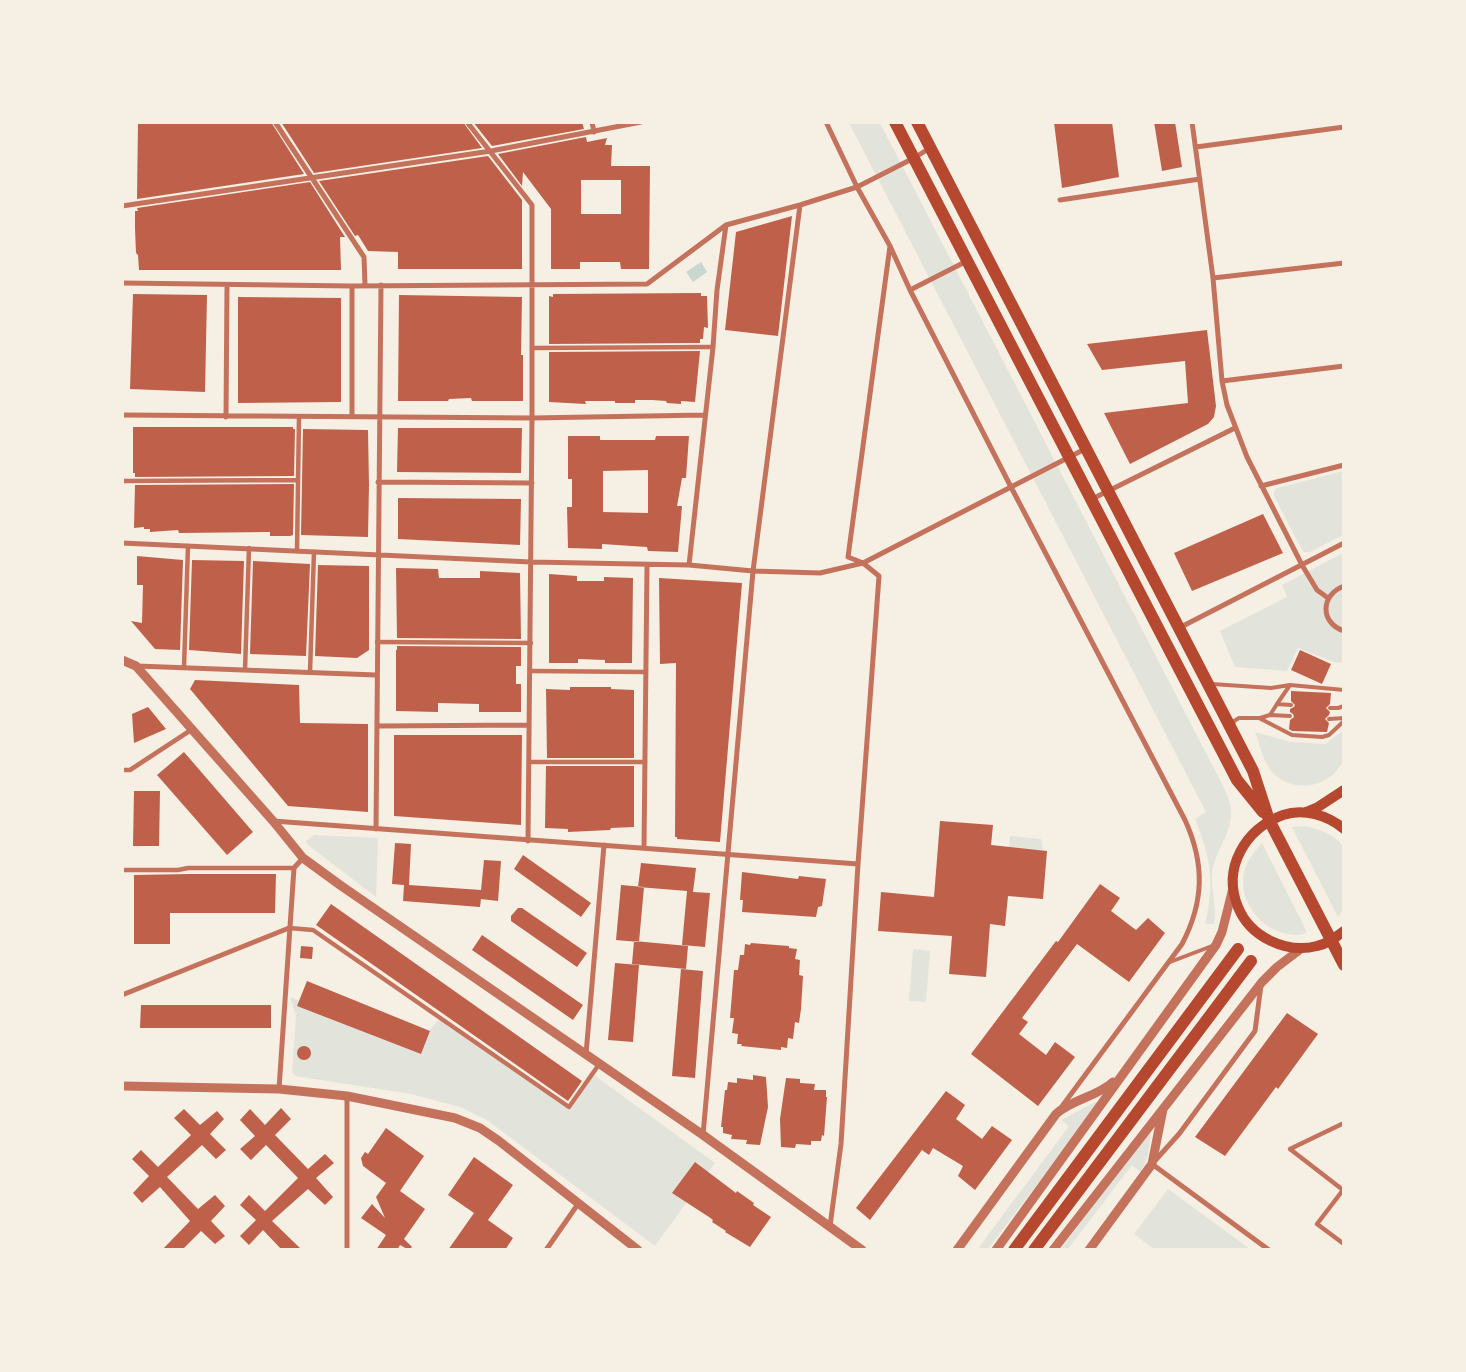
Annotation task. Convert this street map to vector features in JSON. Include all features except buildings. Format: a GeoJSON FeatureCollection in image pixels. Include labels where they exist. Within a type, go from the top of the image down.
{"type":"FeatureCollection","features":[{"type":"Feature","properties":{"kind":"main road"},"geometry":{"type":"LineString","coordinates":[[896,122],[1236,780],[1269,820]]}},
{"type":"Feature","properties":{"kind":"main road"},"geometry":{"type":"LineString","coordinates":[[917,122],[1253,770],[1269,820],[1344,965]]}},
{"type":"Feature","properties":{"kind":"main road"},"geometry":{"type":"LineString","coordinates":[[1305,812],[1333,798],[1344,790]]}},
{"type":"Feature","properties":{"kind":"main road"},"geometry":{"type":"LineString","coordinates":[[1344,829],[1337,823],[1322,816],[1305,812],[1286,814],[1269,820],[1253,832],[1241,848],[1234,867],[1233,887],[1238,907],[1248,924],[1264,938],[1282,946],[1302,948],[1317,946],[1331,941],[1344,932]]}},
{"type":"Feature","properties":{"kind":"main road"},"geometry":{"type":"LineString","coordinates":[[1014,1250],[1238,950]]}},
{"type":"Feature","properties":{"kind":"main road"},"geometry":{"type":"LineString","coordinates":[[1034,1250],[1251,961]]}},
{"type":"Feature","properties":{"kind":"street"},"geometry":{"type":"LineString","coordinates":[[275,122],[364,257],[365,286]]}},
{"type":"Feature","properties":{"kind":"street"},"geometry":{"type":"LineString","coordinates":[[467,122],[532,205],[533,348],[528,841]]}},
{"type":"Feature","properties":{"kind":"street"},"geometry":{"type":"LineString","coordinates":[[592,122],[594,132]]}},
{"type":"Feature","properties":{"kind":"street"},"geometry":{"type":"LineString","coordinates":[[122,206],[491,151],[641,122]]}},
{"type":"Feature","properties":{"kind":"street"},"geometry":{"type":"LineString","coordinates":[[826,122],[857,187],[890,246],[910,290],[1011,487],[1185,820],[1198,856],[1199,890],[1193,923],[1182,944],[957,1250]]}},
{"type":"Feature","properties":{"kind":"street"},"geometry":{"type":"LineString","coordinates":[[1192,122],[1214,278],[1222,381],[1227,405],[1235,428],[1261,486],[1302,565],[1317,590],[1328,598]]}},
{"type":"Feature","properties":{"kind":"street"},"geometry":{"type":"LineString","coordinates":[[1196,147],[1344,127]]}},
{"type":"Feature","properties":{"kind":"street"},"geometry":{"type":"LineString","coordinates":[[122,284],[365,286],[647,284],[726,226],[800,206],[857,187],[930,148]]}},
{"type":"Feature","properties":{"kind":"street"},"geometry":{"type":"LineString","coordinates":[[1060,200],[1200,179]]}},
{"type":"Feature","properties":{"kind":"street"},"geometry":{"type":"LineString","coordinates":[[703,1135],[753,571],[800,206]]}},
{"type":"Feature","properties":{"kind":"street"},"geometry":{"type":"LineString","coordinates":[[689,565],[713,347],[717,290],[726,226]]}},
{"type":"Feature","properties":{"kind":"street"},"geometry":{"type":"LineString","coordinates":[[830,1226],[841,1144],[858,864],[879,576],[864,563],[848,557],[890,246]]}},
{"type":"Feature","properties":{"kind":"street"},"geometry":{"type":"LineString","coordinates":[[910,290],[967,261]]}},
{"type":"Feature","properties":{"kind":"street"},"geometry":{"type":"LineString","coordinates":[[1214,278],[1344,263]]}},
{"type":"Feature","properties":{"kind":"street"},"geometry":{"type":"LineString","coordinates":[[226,417],[227,285]]}},
{"type":"Feature","properties":{"kind":"street"},"geometry":{"type":"LineString","coordinates":[[376,829],[381,285]]}},
{"type":"Feature","properties":{"kind":"street"},"geometry":{"type":"LineString","coordinates":[[352,286],[352,417]]}},
{"type":"Feature","properties":{"kind":"street"},"geometry":{"type":"LineString","coordinates":[[533,348],[713,347]]}},
{"type":"Feature","properties":{"kind":"street"},"geometry":{"type":"LineString","coordinates":[[1222,381],[1344,366]]}},
{"type":"Feature","properties":{"kind":"street"},"geometry":{"type":"LineString","coordinates":[[122,415],[299,418],[379,416],[532,418],[705,416]]}},
{"type":"Feature","properties":{"kind":"street"},"geometry":{"type":"LineString","coordinates":[[298,551],[299,418]]}},
{"type":"Feature","properties":{"kind":"street"},"geometry":{"type":"LineString","coordinates":[[1091,500],[1235,428]]}},
{"type":"Feature","properties":{"kind":"street"},"geometry":{"type":"LineString","coordinates":[[122,544],[248,548],[531,562],[689,565],[753,571],[820,574],[864,563],[1086,449]]}},
{"type":"Feature","properties":{"kind":"street"},"geometry":{"type":"LineString","coordinates":[[1261,486],[1344,465]]}},
{"type":"Feature","properties":{"kind":"street"},"geometry":{"type":"LineString","coordinates":[[122,481],[298,480]]}},
{"type":"Feature","properties":{"kind":"street"},"geometry":{"type":"LineString","coordinates":[[378,482],[532,483]]}},
{"type":"Feature","properties":{"kind":"street"},"geometry":{"type":"LineString","coordinates":[[1179,628],[1344,543]]}},
{"type":"Feature","properties":{"kind":"street"},"geometry":{"type":"LineString","coordinates":[[184,667],[188,546]]}},
{"type":"Feature","properties":{"kind":"street"},"geometry":{"type":"LineString","coordinates":[[245,670],[248,548]]}},
{"type":"Feature","properties":{"kind":"street"},"geometry":{"type":"LineString","coordinates":[[310,672],[314,552]]}},
{"type":"Feature","properties":{"kind":"street"},"geometry":{"type":"LineString","coordinates":[[644,848],[647,565]]}},
{"type":"Feature","properties":{"kind":"street"},"geometry":{"type":"LineString","coordinates":[[1344,586],[1332,592],[1326,606],[1326,614],[1330,622],[1335,628],[1344,631]]}},
{"type":"Feature","properties":{"kind":"street"},"geometry":{"type":"LineString","coordinates":[[377,642],[531,643]]}},
{"type":"Feature","properties":{"kind":"street"},"geometry":{"type":"LineString","coordinates":[[122,660],[136,666],[376,675]]}},
{"type":"Feature","properties":{"kind":"street"},"geometry":{"type":"LineString","coordinates":[[136,666],[273,821],[303,858],[703,1135],[862,1250]]}},
{"type":"Feature","properties":{"kind":"street"},"geometry":{"type":"LineString","coordinates":[[530,671],[646,672]]}},
{"type":"Feature","properties":{"kind":"street"},"geometry":{"type":"LineString","coordinates":[[377,726],[529,725]]}},
{"type":"Feature","properties":{"kind":"street"},"geometry":{"type":"LineString","coordinates":[[122,770],[130,770],[192,729]]}},
{"type":"Feature","properties":{"kind":"street"},"geometry":{"type":"LineString","coordinates":[[529,762],[645,762]]}},
{"type":"Feature","properties":{"kind":"street"},"geometry":{"type":"LineString","coordinates":[[1333,798],[1344,783]]}},
{"type":"Feature","properties":{"kind":"street"},"geometry":{"type":"LineString","coordinates":[[273,821],[858,864]]}},
{"type":"Feature","properties":{"kind":"street"},"geometry":{"type":"LineString","coordinates":[[586,1054],[604,844]]}},
{"type":"Feature","properties":{"kind":"street"},"geometry":{"type":"LineString","coordinates":[[279,1089],[294,868],[303,858]]}},
{"type":"Feature","properties":{"kind":"street"},"geometry":{"type":"LineString","coordinates":[[122,870],[294,868]]}},
{"type":"Feature","properties":{"kind":"street"},"geometry":{"type":"LineString","coordinates":[[996,1250],[1216,945],[1222,932],[1233,887]]}},
{"type":"Feature","properties":{"kind":"street"},"geometry":{"type":"LineString","coordinates":[[122,995],[289,928],[313,930],[569,1107],[600,1063]]}},
{"type":"Feature","properties":{"kind":"street"},"geometry":{"type":"LineString","coordinates":[[1053,1250],[1262,982],[1277,967],[1302,948]]}},
{"type":"Feature","properties":{"kind":"street"},"geometry":{"type":"LineString","coordinates":[[1089,1250],[1152,1164],[1179,1134],[1255,1031],[1262,982]]}},
{"type":"Feature","properties":{"kind":"street"},"geometry":{"type":"LineString","coordinates":[[1056,1114],[1063,1108],[1103,1090],[1125,1072]]}},
{"type":"Feature","properties":{"kind":"street"},"geometry":{"type":"LineString","coordinates":[[122,1086],[279,1089],[347,1096],[455,1118],[480,1128],[499,1141],[638,1250]]}},
{"type":"Feature","properties":{"kind":"street"},"geometry":{"type":"LineString","coordinates":[[347,1096],[347,1250]]}},
{"type":"Feature","properties":{"kind":"street"},"geometry":{"type":"LineString","coordinates":[[1152,1164],[1163,1107]]}},
{"type":"Feature","properties":{"kind":"street"},"geometry":{"type":"LineString","coordinates":[[1344,1123],[1290,1149],[1343,1190],[1317,1224],[1344,1244]]}},
{"type":"Feature","properties":{"kind":"street"},"geometry":{"type":"LineString","coordinates":[[1152,1164],[1269,1250]]}},
{"type":"Feature","properties":{"kind":"street"},"geometry":{"type":"LineString","coordinates":[[546,1250],[578,1204]]}},
{"type":"Feature","properties":{"kind":"lane"},"geometry":{"type":"LineString","coordinates":[[1204,676],[1210,683],[1215,685],[1271,688],[1290,685],[1344,690]]}},
{"type":"Feature","properties":{"kind":"lane"},"geometry":{"type":"LineString","coordinates":[[1270,715],[1290,685]]}},
{"type":"Feature","properties":{"kind":"lane"},"geometry":{"type":"LineString","coordinates":[[1277,704],[1291,705]]}},
{"type":"Feature","properties":{"kind":"lane"},"geometry":{"type":"LineString","coordinates":[[1330,708],[1344,706]]}},
{"type":"Feature","properties":{"kind":"lane"},"geometry":{"type":"LineString","coordinates":[[1234,733],[1232,728],[1234,721],[1239,718],[1260,718],[1270,715],[1290,716]]}},
{"type":"Feature","properties":{"kind":"lane"},"geometry":{"type":"LineString","coordinates":[[1260,718],[1292,735],[1322,737],[1329,735],[1344,720]]}},
{"type":"Feature","properties":{"kind":"lane"},"geometry":{"type":"LineString","coordinates":[[1329,719],[1344,720]]}},
{"type":"Feature","properties":{"kind":"lane"},"geometry":{"type":"LineString","coordinates":[[1170,962],[1216,945]]}},
{"type":"Feature","properties":{"kind":"shaded area"},"geometry":{"type":"Polygon","coordinates":[[[849,123],[880,123],[1228,797],[1231,820],[1213,866],[1212,874],[1215,911],[1214,924],[1205,924],[1210,895],[1210,870],[1205,846],[1195,819],[1206,812],[849,123]]]}},
{"type":"Feature","properties":{"kind":"shaded area"},"geometry":{"type":"Polygon","coordinates":[[[701,262],[707,272],[693,282],[686,272],[701,262]]]}},
{"type":"Feature","properties":{"kind":"shaded area"},"geometry":{"type":"Polygon","coordinates":[[[1343,471],[1343,535],[1310,552],[1303,552],[1274,496],[1274,491],[1277,488],[1343,471]]]}},
{"type":"Feature","properties":{"kind":"shaded area"},"geometry":{"type":"Polygon","coordinates":[[[1343,553],[1343,663],[1334,662],[1298,648],[1287,671],[1235,667],[1220,631],[1287,597],[1282,585],[1343,553]]]}},
{"type":"Feature","properties":{"kind":"shaded area"},"geometry":{"type":"Polygon","coordinates":[[[1255,732],[1291,742],[1325,744],[1341,732],[1344,741],[1344,758],[1337,770],[1321,782],[1301,786],[1292,784],[1282,780],[1271,770],[1265,760],[1255,732]]]}},
{"type":"Feature","properties":{"kind":"shaded area"},"geometry":{"type":"Polygon","coordinates":[[[1306,826],[1327,833],[1343,846],[1343,910],[1338,917],[1292,827],[1306,826]]]}},
{"type":"Feature","properties":{"kind":"shaded area"},"geometry":{"type":"Polygon","coordinates":[[[314,835],[378,838],[376,897],[308,845],[306,841],[314,835]]]}},
{"type":"Feature","properties":{"kind":"shaded area"},"geometry":{"type":"Polygon","coordinates":[[[1010,836],[1041,839],[1043,850],[1009,848],[1010,836]]]}},
{"type":"Feature","properties":{"kind":"shaded area"},"geometry":{"type":"Polygon","coordinates":[[[1262,843],[1307,932],[1305,933],[1298,935],[1289,934],[1271,928],[1256,915],[1246,899],[1243,875],[1252,855],[1262,843]]]}},
{"type":"Feature","properties":{"kind":"shaded area"},"geometry":{"type":"Polygon","coordinates":[[[913,949],[930,951],[926,1002],[909,1001],[913,949]]]}},
{"type":"Feature","properties":{"kind":"shaded area"},"geometry":{"type":"Polygon","coordinates":[[[290,997],[416,1046],[439,1019],[570,1110],[594,1075],[715,1163],[655,1246],[487,1120],[460,1107],[411,1094],[295,1076],[292,1072],[296,1016],[290,997]]]}},
{"type":"Feature","properties":{"kind":"shaded area"},"geometry":{"type":"Polygon","coordinates":[[[1095,1102],[1097,1103],[1095,1108],[988,1249],[977,1250],[1069,1126],[1061,1120],[1095,1102]]]}},
{"type":"Feature","properties":{"kind":"shaded area"},"geometry":{"type":"Polygon","coordinates":[[[1149,1130],[1151,1131],[1148,1152],[1140,1172],[1132,1165],[1068,1249],[1060,1250],[1149,1130]]]}},
{"type":"Feature","properties":{"kind":"shaded area"},"geometry":{"type":"Polygon","coordinates":[[[1168,1189],[1250,1249],[1154,1249],[1134,1234],[1168,1189]]]}}]}
